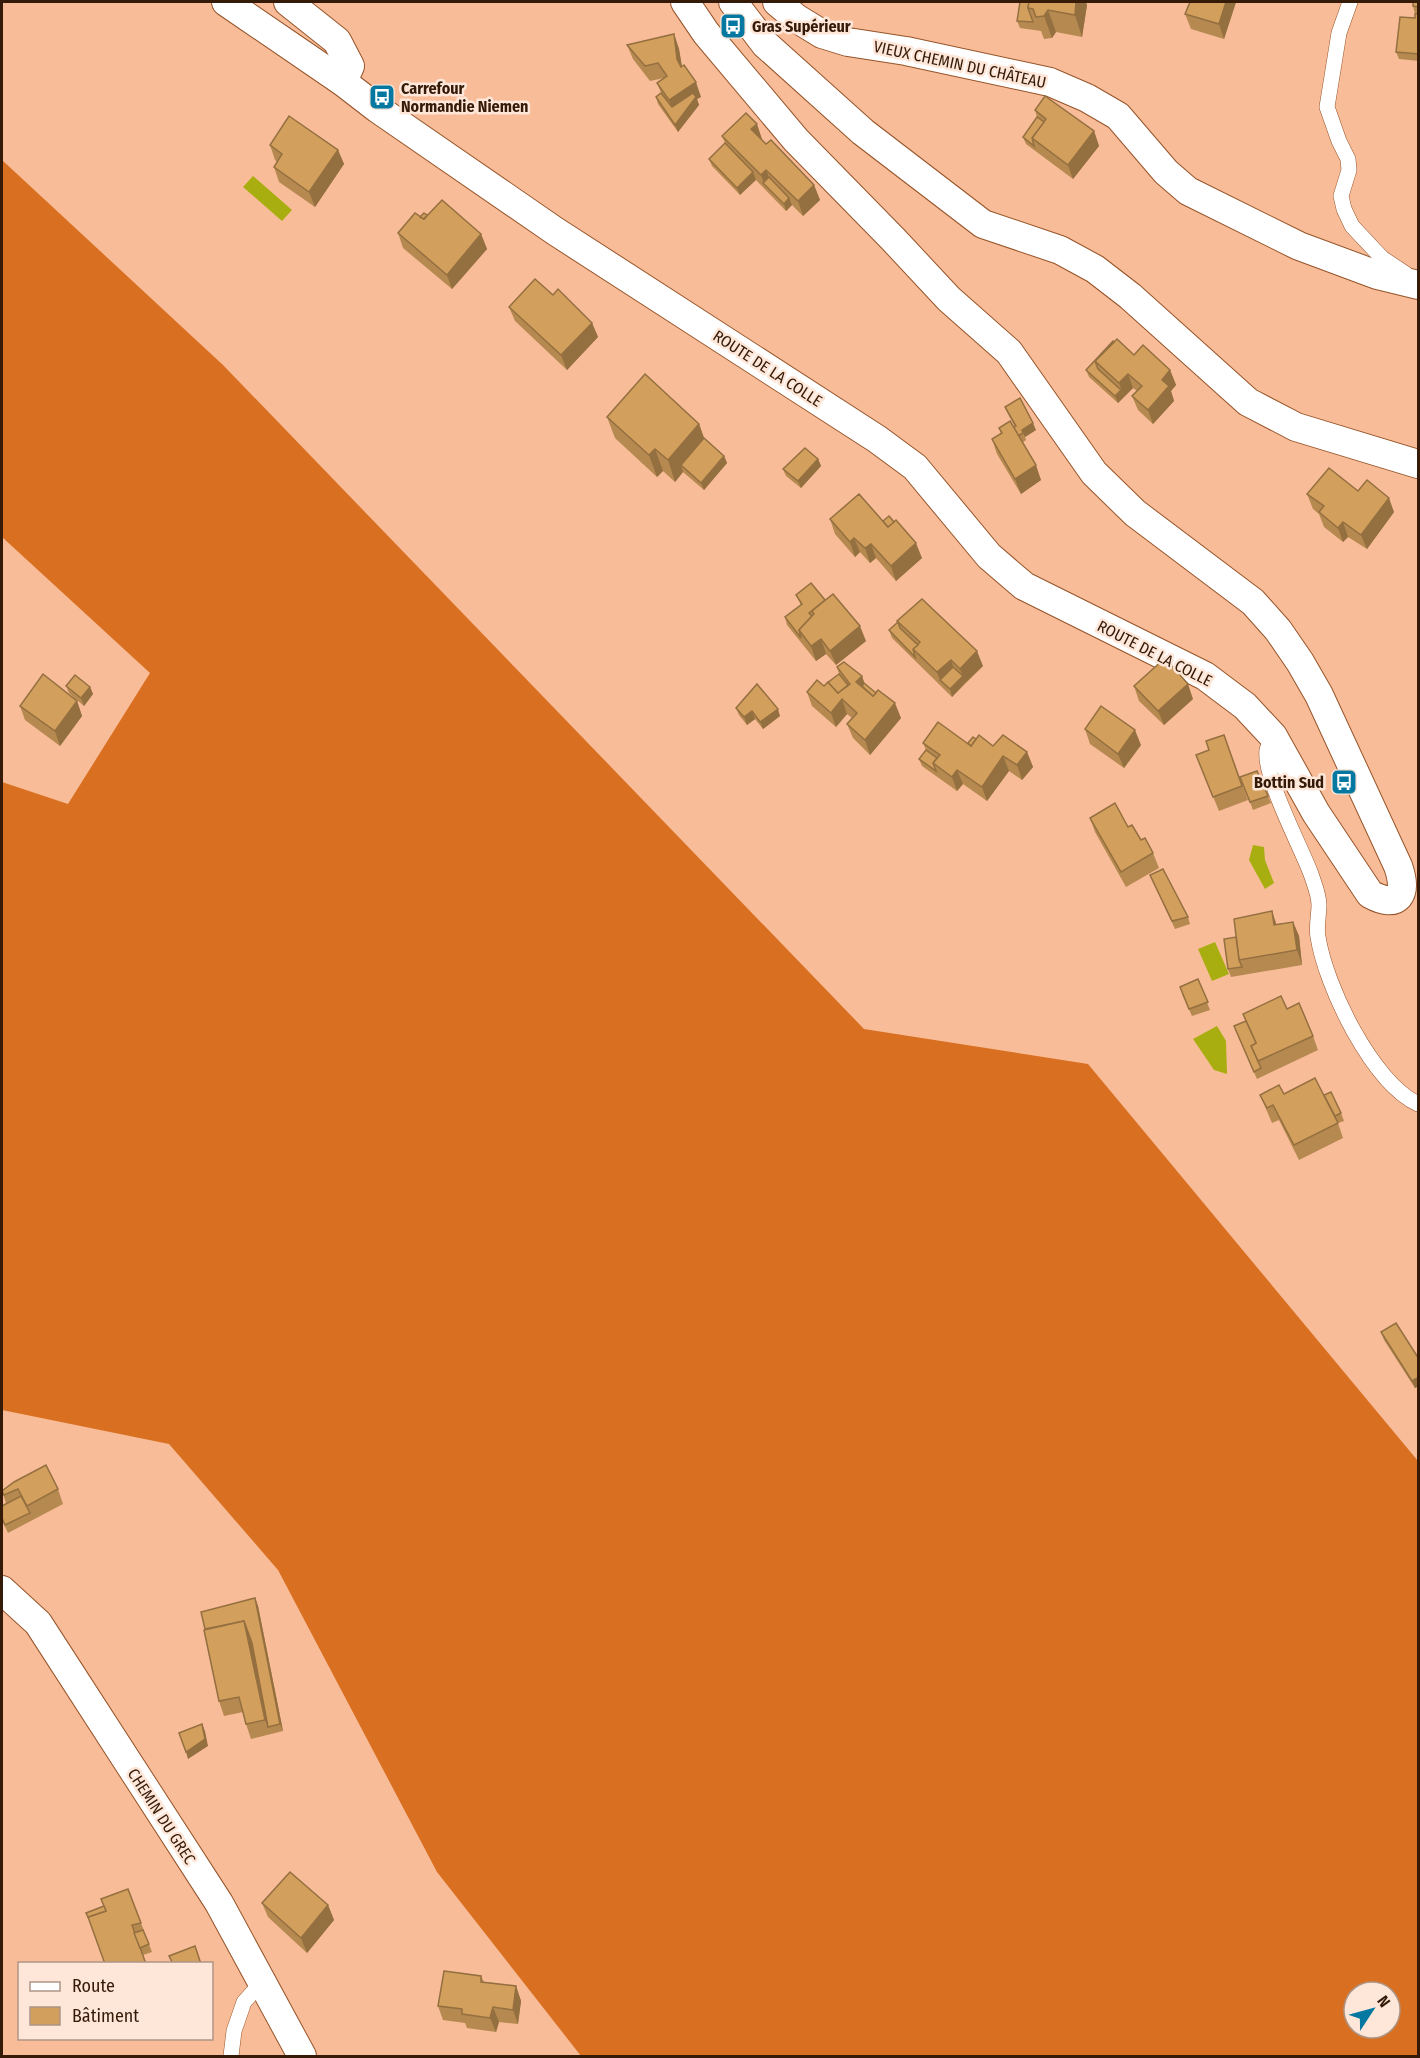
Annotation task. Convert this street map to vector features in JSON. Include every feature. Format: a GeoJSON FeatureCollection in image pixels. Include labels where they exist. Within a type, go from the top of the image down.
{"type":"FeatureCollection","features":[{"type":"Feature","properties":{"kind":"street","name":"ROUTE DE LA COLLE"},"geometry":{"type":"LineString","coordinates":[[226,2],[555,231],[877,439],[915,467],[989,556],[1024,586],[1205,676],[1245,706],[1273,736],[1316,813],[1370,894],[1390,902],[1397,898],[1403,889],[1403,879],[1398,866],[1319,695],[1278,630],[1253,602],[1135,513],[1094,473],[1009,352],[949,299],[796,140],[706,33],[685,2]]}},
{"type":"Feature","properties":{"kind":"street"},"geometry":{"type":"LineString","coordinates":[[288,2],[338,41],[350,66],[343,82]]}},
{"type":"Feature","properties":{"kind":"street"},"geometry":{"type":"LineString","coordinates":[[733,2],[765,44],[863,132],[983,224],[1060,250],[1095,269],[1130,296],[1248,402],[1296,427],[1419,464]]}},
{"type":"Feature","properties":{"kind":"street","name":"VIEUX CHEMIN DU CHÂTEAU"},"geometry":{"type":"LineString","coordinates":[[777,2],[796,18],[822,34],[848,42],[906,51],[1050,82],[1078,94],[1118,116],[1166,172],[1188,191],[1299,246],[1377,275],[1419,283]]}},
{"type":"Feature","properties":{"kind":"street","name":"CHEMIN DU GREC"},"geometry":{"type":"LineString","coordinates":[[2,1590],[38,1623],[219,1903],[302,2056]]}},
{"type":"Feature","properties":{"kind":"lane"},"geometry":{"type":"LineString","coordinates":[[1350,2],[1339,33],[1327,107],[1348,159],[1349,170],[1341,196],[1344,209],[1352,226],[1382,258],[1419,283]]}},
{"type":"Feature","properties":{"kind":"lane"},"geometry":{"type":"LineString","coordinates":[[1273,736],[1267,749],[1267,760],[1288,820],[1311,874],[1319,902],[1317,935],[1327,972],[1345,1016],[1372,1059],[1405,1098],[1419,1104]]}},
{"type":"Feature","properties":{"kind":"lane"},"geometry":{"type":"LineString","coordinates":[[231,2056],[234,2031],[244,2002],[262,1982]]}},
{"type":"Feature","properties":{"kind":"shaded area"},"geometry":{"type":"Polygon","coordinates":[[[2,160],[223,365],[864,1029],[1088,1064],[1418,1461],[1418,2056],[581,2056],[437,1872],[278,1570],[169,1444],[2,1410],[2,782],[68,804],[150,673],[2,537],[2,160]]]}},
{"type":"Feature","properties":{"kind":"shaded area"},"geometry":{"type":"Polygon","coordinates":[[[253,176],[292,210],[282,221],[243,187],[253,176]]]}},
{"type":"Feature","properties":{"kind":"shaded area"},"geometry":{"type":"Polygon","coordinates":[[[1253,845],[1264,847],[1265,860],[1274,883],[1265,889],[1249,860],[1253,845]]]}},
{"type":"Feature","properties":{"kind":"shaded area"},"geometry":{"type":"Polygon","coordinates":[[[1215,942],[1229,974],[1212,981],[1198,949],[1215,942]]]}},
{"type":"Feature","properties":{"kind":"shaded area"},"geometry":{"type":"Polygon","coordinates":[[[1217,1026],[1226,1041],[1227,1074],[1214,1070],[1193,1039],[1217,1026]]]}},
{"type":"Feature","properties":{"kind":"building"},"geometry":{"type":"Polygon","coordinates":[[[1020,2],[1029,2],[1028,8],[1033,22],[1017,21],[1020,2]]]}},
{"type":"Feature","properties":{"kind":"building"},"geometry":{"type":"Polygon","coordinates":[[[1029,2],[1076,2],[1075,15],[1048,10],[1044,16],[1036,17],[1033,9],[1028,8],[1029,2]]]}},
{"type":"Feature","properties":{"kind":"building"},"geometry":{"type":"Polygon","coordinates":[[[1190,2],[1226,2],[1219,24],[1185,14],[1190,2]]]}},
{"type":"Feature","properties":{"kind":"building"},"geometry":{"type":"Polygon","coordinates":[[[1413,2],[1419,2],[1419,7],[1413,6],[1413,2]]]}},
{"type":"Feature","properties":{"kind":"building"},"geometry":{"type":"Polygon","coordinates":[[[1415,14],[1419,14],[1419,54],[1396,52],[1400,17],[1415,18],[1415,14]]]}},
{"type":"Feature","properties":{"kind":"building"},"geometry":{"type":"Polygon","coordinates":[[[674,34],[677,59],[681,67],[684,65],[696,82],[669,100],[657,83],[667,76],[658,63],[645,66],[627,45],[674,34]]]}},
{"type":"Feature","properties":{"kind":"building"},"geometry":{"type":"Polygon","coordinates":[[[661,93],[672,107],[693,93],[696,97],[675,125],[656,97],[661,93]]]}},
{"type":"Feature","properties":{"kind":"building"},"geometry":{"type":"Polygon","coordinates":[[[1045,96],[1094,131],[1068,165],[1032,138],[1046,119],[1035,110],[1045,96]]]}},
{"type":"Feature","properties":{"kind":"building"},"geometry":{"type":"Polygon","coordinates":[[[746,113],[757,124],[751,129],[766,144],[771,140],[814,185],[798,201],[766,170],[761,175],[722,136],[746,113]]]}},
{"type":"Feature","properties":{"kind":"building"},"geometry":{"type":"Polygon","coordinates":[[[289,116],[338,150],[309,192],[274,167],[282,154],[270,145],[289,116]]]}},
{"type":"Feature","properties":{"kind":"building"},"geometry":{"type":"Polygon","coordinates":[[[1037,117],[1044,122],[1032,138],[1034,146],[1023,137],[1037,117]]]}},
{"type":"Feature","properties":{"kind":"building"},"geometry":{"type":"Polygon","coordinates":[[[725,143],[753,172],[737,188],[709,159],[725,143]]]}},
{"type":"Feature","properties":{"kind":"building"},"geometry":{"type":"Polygon","coordinates":[[[769,177],[789,198],[784,204],[763,183],[769,177]]]}},
{"type":"Feature","properties":{"kind":"building"},"geometry":{"type":"Polygon","coordinates":[[[442,200],[481,234],[447,275],[398,233],[415,213],[424,219],[442,200]]]}},
{"type":"Feature","properties":{"kind":"building"},"geometry":{"type":"Polygon","coordinates":[[[535,279],[553,295],[558,289],[592,323],[561,355],[509,307],[535,279]]]}},
{"type":"Feature","properties":{"kind":"building"},"geometry":{"type":"Polygon","coordinates":[[[1117,339],[1134,355],[1143,345],[1170,370],[1162,380],[1169,386],[1148,410],[1132,396],[1142,386],[1128,374],[1119,383],[1095,361],[1117,339]]]}},
{"type":"Feature","properties":{"kind":"building"},"geometry":{"type":"Polygon","coordinates":[[[1113,341],[1095,361],[1098,369],[1121,390],[1115,396],[1086,370],[1113,341]]]}},
{"type":"Feature","properties":{"kind":"building"},"geometry":{"type":"Polygon","coordinates":[[[645,374],[699,424],[668,460],[655,449],[649,455],[607,417],[645,374]]]}},
{"type":"Feature","properties":{"kind":"building"},"geometry":{"type":"Polygon","coordinates":[[[1020,398],[1033,423],[1022,430],[1023,433],[1018,436],[1013,428],[1016,426],[1005,407],[1020,398]]]}},
{"type":"Feature","properties":{"kind":"building"},"geometry":{"type":"Polygon","coordinates":[[[1010,421],[1036,465],[1015,479],[992,439],[1002,433],[999,428],[1010,421]]]}},
{"type":"Feature","properties":{"kind":"building"},"geometry":{"type":"Polygon","coordinates":[[[704,438],[724,456],[701,483],[681,465],[704,438]]]}},
{"type":"Feature","properties":{"kind":"building"},"geometry":{"type":"Polygon","coordinates":[[[805,448],[818,459],[798,481],[783,469],[805,448]]]}},
{"type":"Feature","properties":{"kind":"building"},"geometry":{"type":"Polygon","coordinates":[[[1329,468],[1358,491],[1367,480],[1389,498],[1361,535],[1343,522],[1338,528],[1319,512],[1324,506],[1307,494],[1329,468]]]}},
{"type":"Feature","properties":{"kind":"building"},"geometry":{"type":"Polygon","coordinates":[[[859,494],[888,527],[896,520],[916,543],[891,566],[871,544],[865,548],[854,538],[850,542],[830,519],[859,494]]]}},
{"type":"Feature","properties":{"kind":"building"},"geometry":{"type":"Polygon","coordinates":[[[889,516],[894,522],[888,527],[883,521],[889,516]]]}},
{"type":"Feature","properties":{"kind":"building"},"geometry":{"type":"Polygon","coordinates":[[[811,583],[825,600],[809,613],[812,616],[799,630],[801,638],[785,617],[802,604],[796,595],[811,583]]]}},
{"type":"Feature","properties":{"kind":"building"},"geometry":{"type":"Polygon","coordinates":[[[833,594],[860,626],[830,651],[821,639],[811,646],[799,630],[814,614],[812,611],[833,594]]]}},
{"type":"Feature","properties":{"kind":"building"},"geometry":{"type":"Polygon","coordinates":[[[922,599],[977,651],[960,669],[951,660],[937,672],[913,649],[920,642],[897,621],[922,599]]]}},
{"type":"Feature","properties":{"kind":"building"},"geometry":{"type":"Polygon","coordinates":[[[898,622],[900,628],[918,645],[913,649],[915,657],[889,630],[898,622]]]}},
{"type":"Feature","properties":{"kind":"building"},"geometry":{"type":"Polygon","coordinates":[[[1165,658],[1188,684],[1158,711],[1134,686],[1165,658]]]}},
{"type":"Feature","properties":{"kind":"building"},"geometry":{"type":"Polygon","coordinates":[[[844,662],[862,676],[856,682],[873,696],[878,690],[895,703],[865,740],[847,724],[857,713],[842,699],[831,713],[807,692],[817,680],[824,686],[828,682],[838,693],[850,684],[837,667],[844,662]]]}},
{"type":"Feature","properties":{"kind":"building"},"geometry":{"type":"Polygon","coordinates":[[[953,667],[963,676],[950,689],[940,680],[953,667]]]}},
{"type":"Feature","properties":{"kind":"building"},"geometry":{"type":"Polygon","coordinates":[[[43,674],[77,701],[55,731],[20,706],[43,674]]]}},
{"type":"Feature","properties":{"kind":"building"},"geometry":{"type":"Polygon","coordinates":[[[839,674],[848,685],[838,693],[828,682],[839,674]]]}},
{"type":"Feature","properties":{"kind":"building"},"geometry":{"type":"Polygon","coordinates":[[[75,675],[90,687],[81,698],[66,686],[75,675]]]}},
{"type":"Feature","properties":{"kind":"building"},"geometry":{"type":"Polygon","coordinates":[[[864,683],[876,693],[873,696],[862,686],[864,683]]]}},
{"type":"Feature","properties":{"kind":"building"},"geometry":{"type":"Polygon","coordinates":[[[757,684],[778,709],[760,722],[752,711],[744,717],[736,708],[757,684]]]}},
{"type":"Feature","properties":{"kind":"building"},"geometry":{"type":"Polygon","coordinates":[[[1101,706],[1135,730],[1118,754],[1085,729],[1101,706]]]}},
{"type":"Feature","properties":{"kind":"building"},"geometry":{"type":"Polygon","coordinates":[[[938,722],[971,746],[979,735],[993,746],[1003,735],[1027,752],[1017,765],[1003,756],[982,787],[957,770],[952,777],[933,763],[940,755],[923,743],[938,722]]]}},
{"type":"Feature","properties":{"kind":"building"},"geometry":{"type":"Polygon","coordinates":[[[1224,735],[1242,786],[1213,797],[1196,755],[1209,750],[1206,741],[1224,735]]]}},
{"type":"Feature","properties":{"kind":"building"},"geometry":{"type":"Polygon","coordinates":[[[973,737],[976,739],[971,746],[968,743],[973,737]]]}},
{"type":"Feature","properties":{"kind":"building"},"geometry":{"type":"Polygon","coordinates":[[[926,750],[937,758],[933,763],[936,771],[919,759],[926,750]]]}},
{"type":"Feature","properties":{"kind":"building"},"geometry":{"type":"Polygon","coordinates":[[[1257,771],[1268,796],[1250,802],[1240,777],[1257,771]]]}},
{"type":"Feature","properties":{"kind":"building"},"geometry":{"type":"Polygon","coordinates":[[[1115,803],[1128,827],[1132,825],[1141,840],[1145,838],[1153,853],[1121,872],[1090,818],[1115,803]]]}},
{"type":"Feature","properties":{"kind":"building"},"geometry":{"type":"Polygon","coordinates":[[[1163,869],[1188,917],[1172,921],[1150,875],[1163,869]]]}},
{"type":"Feature","properties":{"kind":"building"},"geometry":{"type":"Polygon","coordinates":[[[1272,911],[1274,925],[1293,922],[1297,950],[1239,960],[1234,919],[1272,911]]]}},
{"type":"Feature","properties":{"kind":"building"},"geometry":{"type":"Polygon","coordinates":[[[1236,937],[1242,967],[1228,969],[1224,939],[1236,937]]]}},
{"type":"Feature","properties":{"kind":"building"},"geometry":{"type":"Polygon","coordinates":[[[1198,979],[1208,1002],[1189,1009],[1180,987],[1198,979]]]}},
{"type":"Feature","properties":{"kind":"building"},"geometry":{"type":"Polygon","coordinates":[[[1281,996],[1287,1009],[1299,1003],[1313,1036],[1258,1061],[1251,1046],[1256,1043],[1243,1014],[1281,996]]]}},
{"type":"Feature","properties":{"kind":"building"},"geometry":{"type":"Polygon","coordinates":[[[1246,1021],[1256,1043],[1251,1046],[1261,1068],[1254,1072],[1234,1026],[1246,1021]]]}},
{"type":"Feature","properties":{"kind":"building"},"geometry":{"type":"Polygon","coordinates":[[[1315,1078],[1338,1123],[1294,1145],[1273,1105],[1267,1108],[1260,1095],[1279,1085],[1284,1094],[1315,1078]]]}},
{"type":"Feature","properties":{"kind":"building"},"geometry":{"type":"Polygon","coordinates":[[[1331,1092],[1341,1113],[1335,1116],[1324,1095],[1331,1092]]]}},
{"type":"Feature","properties":{"kind":"building"},"geometry":{"type":"Polygon","coordinates":[[[1396,1323],[1419,1359],[1419,1377],[1412,1381],[1381,1332],[1396,1323]]]}},
{"type":"Feature","properties":{"kind":"building"},"geometry":{"type":"Polygon","coordinates":[[[46,1465],[58,1489],[27,1506],[18,1489],[4,1495],[2,1491],[14,1482],[46,1465]]]}},
{"type":"Feature","properties":{"kind":"building"},"geometry":{"type":"Polygon","coordinates":[[[21,1496],[30,1513],[5,1525],[2,1518],[2,1506],[21,1496]]]}},
{"type":"Feature","properties":{"kind":"building"},"geometry":{"type":"Polygon","coordinates":[[[255,1598],[280,1724],[268,1727],[252,1643],[244,1621],[205,1629],[201,1612],[255,1598]]]}},
{"type":"Feature","properties":{"kind":"building"},"geometry":{"type":"Polygon","coordinates":[[[244,1621],[265,1720],[246,1724],[239,1697],[219,1701],[204,1630],[244,1621]]]}},
{"type":"Feature","properties":{"kind":"building"},"geometry":{"type":"Polygon","coordinates":[[[202,1724],[205,1739],[186,1752],[179,1733],[202,1724]]]}},
{"type":"Feature","properties":{"kind":"building"},"geometry":{"type":"Polygon","coordinates":[[[290,1872],[328,1905],[301,1938],[262,1903],[290,1872]]]}},
{"type":"Feature","properties":{"kind":"building"},"geometry":{"type":"Polygon","coordinates":[[[128,1889],[141,1923],[132,1925],[145,1962],[104,1962],[88,1917],[106,1911],[101,1899],[128,1889]]]}},
{"type":"Feature","properties":{"kind":"building"},"geometry":{"type":"Polygon","coordinates":[[[104,1906],[106,1911],[88,1917],[86,1913],[104,1906]]]}},
{"type":"Feature","properties":{"kind":"building"},"geometry":{"type":"Polygon","coordinates":[[[143,1930],[149,1944],[140,1948],[134,1933],[143,1930]]]}},
{"type":"Feature","properties":{"kind":"building"},"geometry":{"type":"Polygon","coordinates":[[[195,1946],[200,1962],[172,1962],[169,1956],[195,1946]]]}},
{"type":"Feature","properties":{"kind":"building"},"geometry":{"type":"Polygon","coordinates":[[[444,1971],[481,1976],[481,1982],[516,1986],[513,2010],[493,2007],[490,2018],[462,2014],[462,2009],[438,2006],[444,1971]]]}},
{"type":"Feature","properties":{"kind":"place","name":"Gras Supérieur"},"geometry":{"type":"Point","coordinates":[733,26]}},
{"type":"Feature","properties":{"kind":"place","name":"Carrefour Normandie Niemen"},"geometry":{"type":"Point","coordinates":[382,97]}},
{"type":"Feature","properties":{"kind":"place","name":"Bottin Sud"},"geometry":{"type":"Point","coordinates":[1344,782]}}]}
